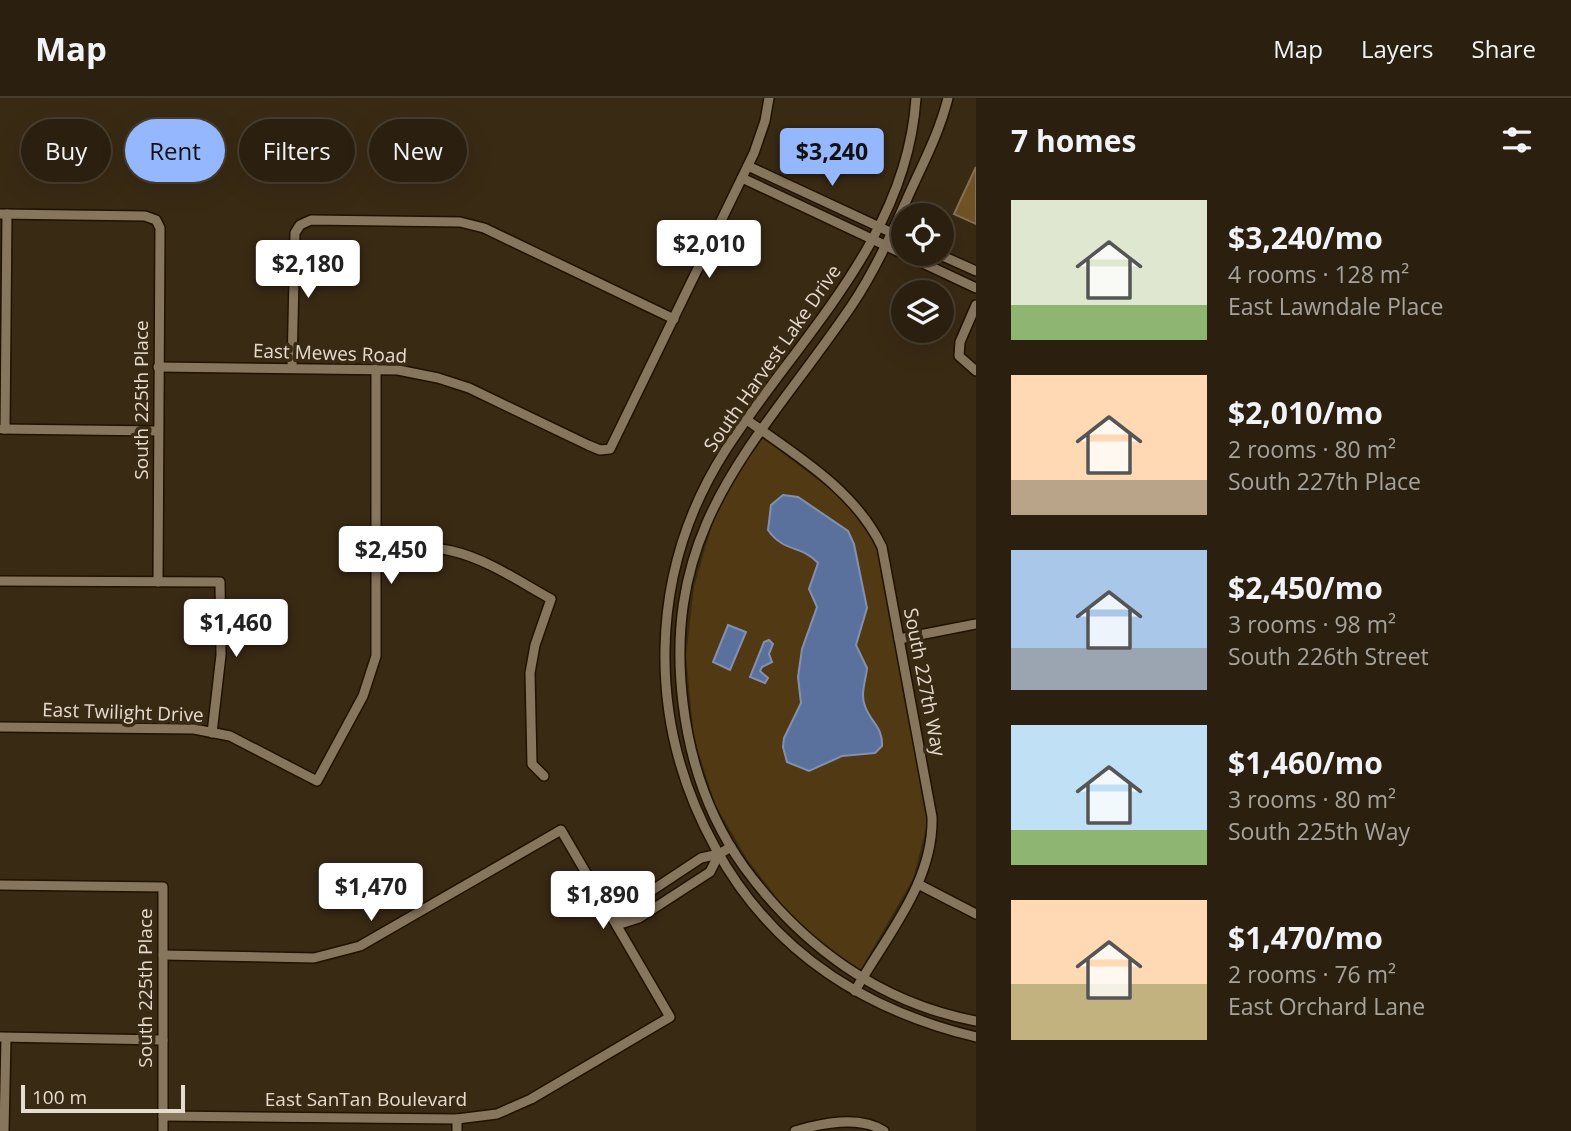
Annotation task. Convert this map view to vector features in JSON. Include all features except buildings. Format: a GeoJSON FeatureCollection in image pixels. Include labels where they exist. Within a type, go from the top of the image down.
{"type":"FeatureCollection","features":[{"type":"Feature","properties":{"kind":"street"},"geometry":{"type":"LineString","coordinates":[[292,368],[295,233],[300,225],[311,220],[460,222],[484,228],[674,319],[748,166],[765,121],[769,98]]}},
{"type":"Feature","properties":{"kind":"street","name":"South Harvest Lake Drive"},"geometry":{"type":"LineString","coordinates":[[916,98],[903,168],[850,280],[747,420],[710,477],[689,525],[672,580],[666,625],[666,692],[676,756],[702,825],[750,901],[774,928],[829,974],[855,991],[916,1020],[976,1037]]}},
{"type":"Feature","properties":{"kind":"street","name":"South Harvest Lake Drive"},"geometry":{"type":"LineString","coordinates":[[906,203],[931,148],[947,98]]}},
{"type":"Feature","properties":{"kind":"street"},"geometry":{"type":"LineString","coordinates":[[748,166],[891,233]]}},
{"type":"Feature","properties":{"kind":"street"},"geometry":{"type":"LineString","coordinates":[[742,178],[976,288]]}},
{"type":"Feature","properties":{"kind":"street"},"geometry":{"type":"LineString","coordinates":[[4,214],[3,429],[158,431]]}},
{"type":"Feature","properties":{"kind":"street","name":"South 225th Place"},"geometry":{"type":"LineString","coordinates":[[4,214],[145,216],[156,220],[160,228],[159,582]]}},
{"type":"Feature","properties":{"kind":"street","name":"South Harvest Lake Drive"},"geometry":{"type":"LineString","coordinates":[[891,235],[853,303],[760,429],[720,492],[704,526],[687,585],[681,633],[681,684],[692,757],[710,806],[731,848],[781,914],[814,944],[882,990],[939,1013],[976,1021]]}},
{"type":"Feature","properties":{"kind":"street"},"geometry":{"type":"LineString","coordinates":[[954,261],[976,271]]}},
{"type":"Feature","properties":{"kind":"street"},"geometry":{"type":"LineString","coordinates":[[976,305],[960,342],[959,356],[976,371]]}},
{"type":"Feature","properties":{"kind":"street","name":"East Mewes Road"},"geometry":{"type":"LineString","coordinates":[[158,367],[376,369],[425,375],[469,388],[600,450],[610,449],[674,319]]}},
{"type":"Feature","properties":{"kind":"street"},"geometry":{"type":"LineString","coordinates":[[376,369],[376,548],[431,547],[454,551],[507,574],[551,599],[535,645],[530,673],[531,764],[544,776]]}},
{"type":"Feature","properties":{"kind":"street","name":"South 227th Way"},"geometry":{"type":"LineString","coordinates":[[747,420],[846,495],[874,531],[882,547],[932,817],[930,849],[918,884],[855,991]]}},
{"type":"Feature","properties":{"kind":"street","name":"East Twilight Drive"},"geometry":{"type":"LineString","coordinates":[[0,727],[194,729],[230,736],[317,781],[363,696],[376,656],[376,548]]}},
{"type":"Feature","properties":{"kind":"street"},"geometry":{"type":"LineString","coordinates":[[0,581],[220,582],[221,654],[219,691],[212,733]]}},
{"type":"Feature","properties":{"kind":"street"},"geometry":{"type":"LineString","coordinates":[[899,639],[976,624]]}},
{"type":"Feature","properties":{"kind":"street"},"geometry":{"type":"LineString","coordinates":[[163,955],[314,957],[360,946],[561,830],[617,925]]}},
{"type":"Feature","properties":{"kind":"street"},"geometry":{"type":"LineString","coordinates":[[617,925],[630,905],[701,858],[731,848]]}},
{"type":"Feature","properties":{"kind":"street"},"geometry":{"type":"LineString","coordinates":[[617,925],[639,918],[710,872],[719,854]]}},
{"type":"Feature","properties":{"kind":"street"},"geometry":{"type":"LineString","coordinates":[[663,883],[673,897]]}},
{"type":"Feature","properties":{"kind":"street"},"geometry":{"type":"LineString","coordinates":[[918,884],[976,914]]}},
{"type":"Feature","properties":{"kind":"street","name":"South 225th Place"},"geometry":{"type":"LineString","coordinates":[[0,885],[163,887],[163,1131]]}},
{"type":"Feature","properties":{"kind":"street","name":"East SanTan Boulevard"},"geometry":{"type":"LineString","coordinates":[[163,1116],[457,1119],[497,1114],[531,1099],[670,1017],[617,925]]}},
{"type":"Feature","properties":{"kind":"street"},"geometry":{"type":"LineString","coordinates":[[4,1131],[3,1037],[163,1040]]}},
{"type":"Feature","properties":{"kind":"street"},"geometry":{"type":"LineString","coordinates":[[457,1119],[457,1131]]}},
{"type":"Feature","properties":{"kind":"street"},"geometry":{"type":"LineString","coordinates":[[795,1131],[820,1124],[837,1123],[867,1124],[884,1131]]}},
{"type":"Feature","properties":{"kind":"shaded area"},"geometry":{"type":"Polygon","coordinates":[[[760,436],[846,501],[876,546],[928,821],[913,879],[860,971],[793,919],[747,859],[715,804],[694,738],[686,656],[694,587],[714,518],[760,436]]]}},
{"type":"Feature","properties":{"kind":"water"},"geometry":{"type":"Polygon","coordinates":[[[783,495],[798,497],[848,531],[854,544],[867,608],[856,645],[867,668],[864,701],[882,740],[882,746],[875,753],[842,756],[809,771],[787,762],[783,747],[784,738],[801,703],[798,677],[802,649],[817,607],[809,589],[818,563],[806,553],[780,542],[768,530],[771,505],[783,495]]]}},
{"type":"Feature","properties":{"kind":"water"},"geometry":{"type":"Polygon","coordinates":[[[728,625],[746,632],[730,670],[713,662],[728,625]]]}},
{"type":"Feature","properties":{"kind":"water"},"geometry":{"type":"Polygon","coordinates":[[[769,640],[773,644],[769,654],[772,662],[760,671],[768,678],[765,683],[750,677],[764,642],[769,640]]]}}]}
